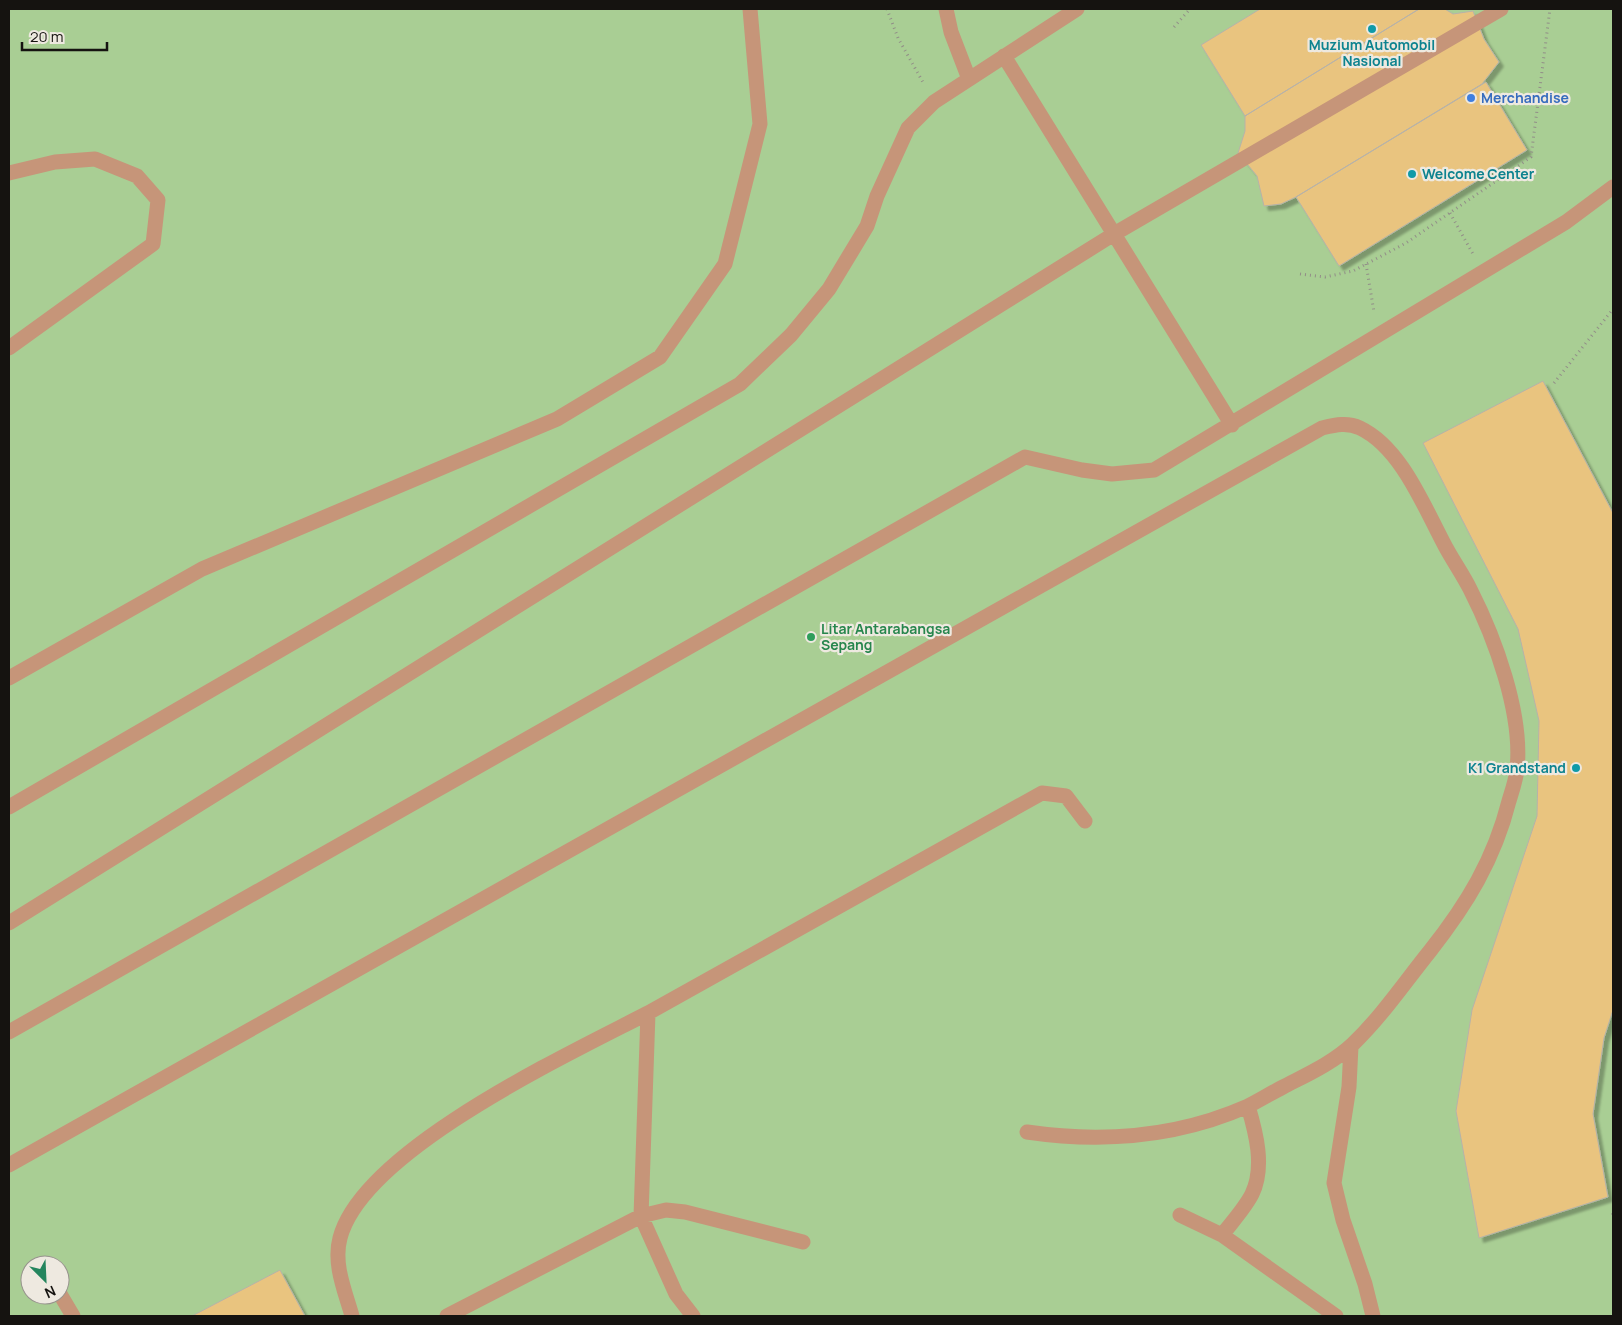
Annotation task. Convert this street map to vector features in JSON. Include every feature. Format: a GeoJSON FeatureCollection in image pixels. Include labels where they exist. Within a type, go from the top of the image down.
{"type":"FeatureCollection","features":[{"type":"Feature","properties":{"kind":"street"},"geometry":{"type":"LineString","coordinates":[[9,678],[202,569],[557,419],[660,356],[725,264],[760,124],[750,9]]}},
{"type":"Feature","properties":{"kind":"street"},"geometry":{"type":"LineString","coordinates":[[946,9],[951,32],[970,79]]}},
{"type":"Feature","properties":{"kind":"street"},"geometry":{"type":"LineString","coordinates":[[9,807],[740,384],[791,335],[829,289],[867,226],[877,196],[908,128],[934,102],[1077,9]]}},
{"type":"Feature","properties":{"kind":"street"},"geometry":{"type":"LineString","coordinates":[[9,923],[1114,234],[1501,9]]}},
{"type":"Feature","properties":{"kind":"street"},"geometry":{"type":"LineString","coordinates":[[1004,56],[1232,425]]}},
{"type":"Feature","properties":{"kind":"street"},"geometry":{"type":"LineString","coordinates":[[9,173],[55,162],[95,159],[137,176],[158,200],[153,244],[9,348]]}},
{"type":"Feature","properties":{"kind":"street"},"geometry":{"type":"LineString","coordinates":[[9,1032],[1025,456],[1082,470],[1112,474],[1154,470],[1232,425],[1566,222],[1613,187]]}},
{"type":"Feature","properties":{"kind":"street"},"geometry":{"type":"LineString","coordinates":[[9,1165],[1322,428],[1342,423],[1359,428],[1390,452],[1416,489],[1470,589],[1492,638],[1506,680],[1515,726],[1517,769],[1498,840],[1475,888],[1446,930],[1381,1014],[1351,1046],[1312,1072],[1248,1106],[1164,1133],[1128,1137],[1060,1137],[1027,1132]]}},
{"type":"Feature","properties":{"kind":"street"},"geometry":{"type":"LineString","coordinates":[[352,1316],[338,1265],[340,1238],[356,1204],[394,1166],[436,1130],[533,1073],[648,1013],[1042,793],[1066,796],[1085,821]]}},
{"type":"Feature","properties":{"kind":"street"},"geometry":{"type":"LineString","coordinates":[[648,1013],[641,1216],[676,1294],[693,1316]]}},
{"type":"Feature","properties":{"kind":"street"},"geometry":{"type":"LineString","coordinates":[[1351,1046],[1349,1087],[1334,1183],[1342,1220],[1365,1284],[1373,1316]]}},
{"type":"Feature","properties":{"kind":"street"},"geometry":{"type":"LineString","coordinates":[[1222,1235],[1252,1194],[1258,1172],[1255,1130],[1248,1106]]}},
{"type":"Feature","properties":{"kind":"street"},"geometry":{"type":"LineString","coordinates":[[447,1316],[641,1216],[666,1210],[685,1212],[803,1242]]}},
{"type":"Feature","properties":{"kind":"street"},"geometry":{"type":"LineString","coordinates":[[1180,1215],[1222,1235],[1336,1316]]}},
{"type":"Feature","properties":{"kind":"street"},"geometry":{"type":"LineString","coordinates":[[66,1305],[73,1316]]}},
{"type":"Feature","properties":{"kind":"path"},"geometry":{"type":"LineString","coordinates":[[887,9],[898,38],[934,102]]}},
{"type":"Feature","properties":{"kind":"path"},"geometry":{"type":"LineString","coordinates":[[1174,27],[1190,9]]}},
{"type":"Feature","properties":{"kind":"path"},"geometry":{"type":"LineString","coordinates":[[1300,274],[1325,277],[1353,271],[1406,243],[1531,157],[1550,9]]}},
{"type":"Feature","properties":{"kind":"path"},"geometry":{"type":"LineString","coordinates":[[1450,213],[1483,272]]}},
{"type":"Feature","properties":{"kind":"path"},"geometry":{"type":"LineString","coordinates":[[1366,264],[1378,337]]}},
{"type":"Feature","properties":{"kind":"path"},"geometry":{"type":"LineString","coordinates":[[1554,383],[1613,309]]}},
{"type":"Feature","properties":{"kind":"green space","name":"Litar Antarabangsa Sepang"},"geometry":{"type":"Polygon","coordinates":[[[9,9],[1613,9],[1613,1316],[9,1316],[9,9]]]}},
{"type":"Feature","properties":{"kind":"building"},"geometry":{"type":"Polygon","coordinates":[[[1260,9],[1419,9],[1245,116],[1201,45],[1260,9]]]}},
{"type":"Feature","properties":{"kind":"building"},"geometry":{"type":"Polygon","coordinates":[[[1419,9],[1445,9],[1453,14],[1473,11],[1484,39],[1499,62],[1482,84],[1296,197],[1281,204],[1264,206],[1257,176],[1238,153],[1245,131],[1245,116],[1419,9]]]}},
{"type":"Feature","properties":{"kind":"building","name":"Welcome Center"},"geometry":{"type":"Polygon","coordinates":[[[1486,82],[1527,150],[1339,266],[1296,197],[1486,82]]]}},
{"type":"Feature","properties":{"kind":"building","name":"K1 Grandstand"},"geometry":{"type":"Polygon","coordinates":[[[1543,381],[1613,513],[1613,1010],[1604,1038],[1593,1114],[1608,1197],[1479,1238],[1456,1111],[1472,1010],[1537,816],[1539,721],[1518,629],[1423,443],[1543,381]]]}},
{"type":"Feature","properties":{"kind":"building"},"geometry":{"type":"Polygon","coordinates":[[[280,1270],[305,1316],[192,1316],[280,1270]]]}},
{"type":"Feature","properties":{"kind":"place","name":"Muzium Automobil Nasional"},"geometry":{"type":"Point","coordinates":[1372,29]}},
{"type":"Feature","properties":{"kind":"place","name":"Merchandise"},"geometry":{"type":"Point","coordinates":[1471,98]}},
{"type":"Feature","properties":{"kind":"place","name":"Welcome Center"},"geometry":{"type":"Point","coordinates":[1412,174]}},
{"type":"Feature","properties":{"kind":"place","name":"Litar Antarabangsa Sepang"},"geometry":{"type":"Point","coordinates":[811,637]}},
{"type":"Feature","properties":{"kind":"place","name":"K1 Grandstand"},"geometry":{"type":"Point","coordinates":[1576,768]}}]}
